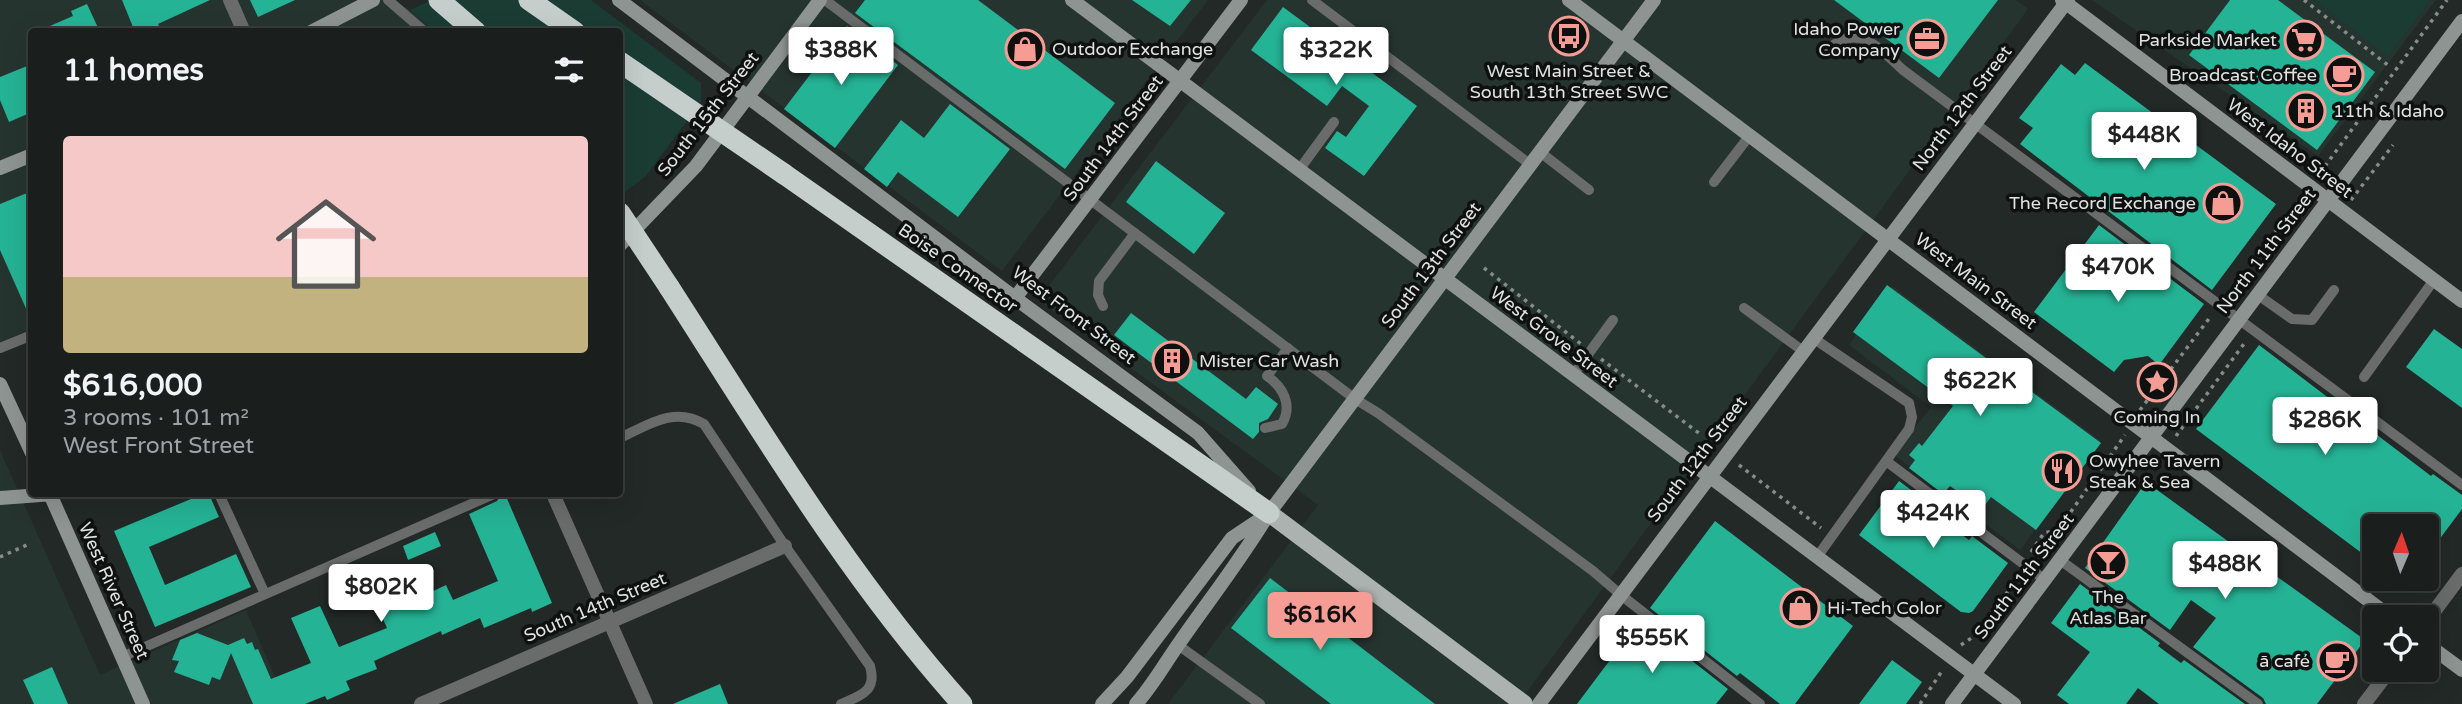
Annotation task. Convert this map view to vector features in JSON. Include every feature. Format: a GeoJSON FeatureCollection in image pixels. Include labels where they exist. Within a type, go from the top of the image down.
{"type":"FeatureCollection","features":[{"type":"Feature","properties":{"kind":"highway"},"geometry":{"type":"LineString","coordinates":[[439,0],[471,28]]}},
{"type":"Feature","properties":{"kind":"highway"},"geometry":{"type":"LineString","coordinates":[[529,0],[569,28]]}},
{"type":"Feature","properties":{"kind":"highway","name":"Boise Connector"},"geometry":{"type":"LineString","coordinates":[[623,64],[1269,513]]}},
{"type":"Feature","properties":{"kind":"highway"},"geometry":{"type":"LineString","coordinates":[[623,217],[793,481],[865,587],[916,653],[961,704]]}},
{"type":"Feature","properties":{"kind":"main road","name":"West Front Street"},"geometry":{"type":"LineString","coordinates":[[1269,513],[1524,704]]}},
{"type":"Feature","properties":{"kind":"street"},"geometry":{"type":"LineString","coordinates":[[230,0],[242,28]]}},
{"type":"Feature","properties":{"kind":"street"},"geometry":{"type":"LineString","coordinates":[[319,28],[373,0]]}},
{"type":"Feature","properties":{"kind":"street","name":"West Front Street"},"geometry":{"type":"LineString","coordinates":[[619,0],[1198,433],[1269,513]]}},
{"type":"Feature","properties":{"kind":"street","name":"South 15th Street"},"geometry":{"type":"LineString","coordinates":[[623,243],[696,166],[820,0]]}},
{"type":"Feature","properties":{"kind":"street","name":"West Grove Street"},"geometry":{"type":"LineString","coordinates":[[1072,0],[2014,704]]}},
{"type":"Feature","properties":{"kind":"street","name":"South 14th Street"},"geometry":{"type":"LineString","coordinates":[[1015,298],[1241,0]]}},
{"type":"Feature","properties":{"kind":"street","name":"West Main Street"},"geometry":{"type":"LineString","coordinates":[[1569,0],[2375,605]]}},
{"type":"Feature","properties":{"kind":"street","name":"South 13th Street"},"geometry":{"type":"LineString","coordinates":[[1136,704],[1153,684],[1245,552],[1269,513],[1654,0]]}},
{"type":"Feature","properties":{"kind":"street","name":"North 12th Street"},"geometry":{"type":"LineString","coordinates":[[1888,239],[2065,1]]}},
{"type":"Feature","properties":{"kind":"street","name":"West Idaho Street"},"geometry":{"type":"LineString","coordinates":[[2065,1],[2462,301]]}},
{"type":"Feature","properties":{"kind":"street","name":"North 11th Street"},"geometry":{"type":"LineString","coordinates":[[2152,437],[2462,21]]}},
{"type":"Feature","properties":{"kind":"street"},"geometry":{"type":"LineString","coordinates":[[0,168],[28,157]]}},
{"type":"Feature","properties":{"kind":"street","name":"South 12th Street"},"geometry":{"type":"LineString","coordinates":[[1539,704],[1888,239]]}},
{"type":"Feature","properties":{"kind":"street"},"geometry":{"type":"LineString","coordinates":[[0,384],[28,444]]}},
{"type":"Feature","properties":{"kind":"street","name":"South 11th Street"},"geometry":{"type":"LineString","coordinates":[[1952,704],[2152,437]]}},
{"type":"Feature","properties":{"kind":"street"},"geometry":{"type":"LineString","coordinates":[[0,498],[28,496]]}},
{"type":"Feature","properties":{"kind":"street","name":"West River Street"},"geometry":{"type":"LineString","coordinates":[[52,497],[143,704]]}},
{"type":"Feature","properties":{"kind":"street"},"geometry":{"type":"LineString","coordinates":[[554,497],[646,704]]}},
{"type":"Feature","properties":{"kind":"street","name":"South 13th Street"},"geometry":{"type":"LineString","coordinates":[[1102,704],[1127,677],[1232,538],[1269,513]]}},
{"type":"Feature","properties":{"kind":"street","name":"South 14th Street"},"geometry":{"type":"LineString","coordinates":[[421,704],[785,546]]}},
{"type":"Feature","properties":{"kind":"street"},"geometry":{"type":"LineString","coordinates":[[2439,605],[2462,574]]}},
{"type":"Feature","properties":{"kind":"street"},"geometry":{"type":"LineString","coordinates":[[2439,653],[2462,670]]}},
{"type":"Feature","properties":{"kind":"street"},"geometry":{"type":"LineString","coordinates":[[2364,704],[2381,682]]}},
{"type":"Feature","properties":{"kind":"lane"},"geometry":{"type":"LineString","coordinates":[[388,0],[420,28]]}},
{"type":"Feature","properties":{"kind":"lane"},"geometry":{"type":"LineString","coordinates":[[825,0],[1355,399],[1378,413],[1593,571],[1760,704]]}},
{"type":"Feature","properties":{"kind":"lane"},"geometry":{"type":"LineString","coordinates":[[1312,0],[1531,164]]}},
{"type":"Feature","properties":{"kind":"lane"},"geometry":{"type":"LineString","coordinates":[[1829,48],[1848,37],[1858,37],[1871,42],[1903,70],[2462,485]]}},
{"type":"Feature","properties":{"kind":"lane"},"geometry":{"type":"LineString","coordinates":[[1299,170],[1334,122]]}},
{"type":"Feature","properties":{"kind":"lane"},"geometry":{"type":"LineString","coordinates":[[1714,182],[1750,135]]}},
{"type":"Feature","properties":{"kind":"lane"},"geometry":{"type":"LineString","coordinates":[[1540,152],[1589,190]]}},
{"type":"Feature","properties":{"kind":"lane"},"geometry":{"type":"LineString","coordinates":[[1103,306],[1098,296],[1099,281],[1135,233]]}},
{"type":"Feature","properties":{"kind":"lane"},"geometry":{"type":"LineString","coordinates":[[2364,377],[2434,280]]}},
{"type":"Feature","properties":{"kind":"lane"},"geometry":{"type":"LineString","coordinates":[[2258,295],[2292,319],[2312,320],[2334,290]]}},
{"type":"Feature","properties":{"kind":"lane"},"geometry":{"type":"LineString","coordinates":[[1744,308],[1803,352]]}},
{"type":"Feature","properties":{"kind":"lane"},"geometry":{"type":"LineString","coordinates":[[1573,374],[1613,320]]}},
{"type":"Feature","properties":{"kind":"lane"},"geometry":{"type":"LineString","coordinates":[[0,348],[28,337]]}},
{"type":"Feature","properties":{"kind":"lane"},"geometry":{"type":"LineString","coordinates":[[1813,338],[1909,403],[1912,417],[1909,429],[1817,557]]}},
{"type":"Feature","properties":{"kind":"lane"},"geometry":{"type":"LineString","coordinates":[[1265,428],[1282,424],[1286,417],[1286,398],[1277,383],[1267,376],[1288,348]]}},
{"type":"Feature","properties":{"kind":"lane"},"geometry":{"type":"LineString","coordinates":[[623,437],[673,416],[691,416],[704,424],[785,546],[870,666],[873,678],[871,687],[862,695],[841,704]]}},
{"type":"Feature","properties":{"kind":"lane"},"geometry":{"type":"LineString","coordinates":[[1886,461],[2045,580]]}},
{"type":"Feature","properties":{"kind":"lane"},"geometry":{"type":"LineString","coordinates":[[220,497],[265,594]]}},
{"type":"Feature","properties":{"kind":"lane"},"geometry":{"type":"LineString","coordinates":[[122,657],[487,497]]}},
{"type":"Feature","properties":{"kind":"lane"},"geometry":{"type":"LineString","coordinates":[[2060,560],[2258,704]]}},
{"type":"Feature","properties":{"kind":"lane"},"geometry":{"type":"LineString","coordinates":[[1178,645],[1260,704]]}},
{"type":"Feature","properties":{"kind":"path"},"geometry":{"type":"LineString","coordinates":[[2304,0],[2389,66]]}},
{"type":"Feature","properties":{"kind":"path"},"geometry":{"type":"LineString","coordinates":[[2333,156],[2447,0]]}},
{"type":"Feature","properties":{"kind":"path"},"geometry":{"type":"LineString","coordinates":[[2361,188],[2388,152]]}},
{"type":"Feature","properties":{"kind":"path"},"geometry":{"type":"LineString","coordinates":[[2185,426],[2249,337]]}},
{"type":"Feature","properties":{"kind":"path"},"geometry":{"type":"LineString","coordinates":[[1963,642],[1973,637],[2019,576],[2023,564],[2044,533],[2058,530],[2119,444]]}},
{"type":"Feature","properties":{"kind":"path"},"geometry":{"type":"LineString","coordinates":[[1739,465],[1831,536]]}},
{"type":"Feature","properties":{"kind":"path"},"geometry":{"type":"LineString","coordinates":[[0,557],[29,544]]}},
{"type":"Feature","properties":{"kind":"path"},"geometry":{"type":"LineString","coordinates":[[1920,704],[1941,672]]}},
{"type":"Feature","properties":{"kind":"shaded area"},"geometry":{"type":"Polygon","coordinates":[[[0,0],[393,0],[431,28],[28,28],[28,330],[0,342],[0,0]]]}},
{"type":"Feature","properties":{"kind":"shaded area"},"geometry":{"type":"Polygon","coordinates":[[[640,0],[1208,0],[1002,271],[640,0]]]}},
{"type":"Feature","properties":{"kind":"shaded area"},"geometry":{"type":"Polygon","coordinates":[[[1267,0],[2016,0],[2028,9],[1518,704],[1168,704],[1318,505],[1038,300],[1267,0]]]}},
{"type":"Feature","properties":{"kind":"shaded area"},"geometry":{"type":"Polygon","coordinates":[[[2092,0],[2436,0],[2318,156],[2092,0]]]}},
{"type":"Feature","properties":{"kind":"shaded area"},"geometry":{"type":"Polygon","coordinates":[[[1892,286],[2101,441],[2020,550],[1894,455],[1931,407],[1849,345],[1892,286]]]}},
{"type":"Feature","properties":{"kind":"shaded area"},"geometry":{"type":"Polygon","coordinates":[[[0,450],[100,675],[246,610],[287,704],[0,704],[0,450]]]}},
{"type":"Feature","properties":{"kind":"green space"},"geometry":{"type":"Polygon","coordinates":[[[432,0],[591,0],[701,83],[701,102],[646,176],[623,194],[623,28],[431,28],[410,10],[432,0]]]}},
{"type":"Feature","properties":{"kind":"green space"},"geometry":{"type":"Polygon","coordinates":[[[2314,0],[2431,0],[2388,56],[2314,0]]]}},
{"type":"Feature","properties":{"kind":"building"},"geometry":{"type":"Polygon","coordinates":[[[122,0],[210,0],[158,24],[160,28],[133,28],[122,0]]]}},
{"type":"Feature","properties":{"kind":"building"},"geometry":{"type":"Polygon","coordinates":[[[250,0],[295,0],[258,17],[250,0]]]}},
{"type":"Feature","properties":{"kind":"building"},"geometry":{"type":"Polygon","coordinates":[[[865,0],[978,0],[1115,103],[1065,169],[855,13],[865,0]]]}},
{"type":"Feature","properties":{"kind":"building"},"geometry":{"type":"Polygon","coordinates":[[[1132,0],[1191,0],[1170,26],[1132,0]]]}},
{"type":"Feature","properties":{"kind":"building","name":"Idaho Power Company"},"geometry":{"type":"Polygon","coordinates":[[[1834,0],[1998,0],[1939,78],[1834,0]]]}},
{"type":"Feature","properties":{"kind":"building","name":"11th & Idaho"},"geometry":{"type":"Polygon","coordinates":[[[2230,0],[2278,0],[2375,72],[2317,150],[2189,55],[2230,0]]]}},
{"type":"Feature","properties":{"kind":"building"},"geometry":{"type":"Polygon","coordinates":[[[87,4],[98,28],[45,28],[73,16],[71,11],[87,4]]]}},
{"type":"Feature","properties":{"kind":"building"},"geometry":{"type":"Polygon","coordinates":[[[1283,7],[1417,106],[1364,176],[1325,148],[1337,131],[1346,137],[1369,106],[1342,86],[1327,106],[1251,50],[1283,7]]]}},
{"type":"Feature","properties":{"kind":"building"},"geometry":{"type":"Polygon","coordinates":[[[847,26],[898,65],[835,148],[784,109],[847,26]]]}},
{"type":"Feature","properties":{"kind":"building"},"geometry":{"type":"Polygon","coordinates":[[[2085,63],[2276,204],[2212,290],[2020,144],[2033,128],[2019,118],[2061,64],[2075,75],[2085,63]]]}},
{"type":"Feature","properties":{"kind":"building"},"geometry":{"type":"Polygon","coordinates":[[[28,66],[28,114],[9,122],[0,100],[0,77],[28,66]]]}},
{"type":"Feature","properties":{"kind":"building"},"geometry":{"type":"Polygon","coordinates":[[[950,104],[1010,149],[958,217],[898,172],[887,187],[864,169],[901,120],[924,138],[950,104]]]}},
{"type":"Feature","properties":{"kind":"building"},"geometry":{"type":"Polygon","coordinates":[[[1156,161],[1225,213],[1194,254],[1126,202],[1156,161]]]}},
{"type":"Feature","properties":{"kind":"building"},"geometry":{"type":"Polygon","coordinates":[[[28,193],[28,313],[0,250],[0,204],[28,193]]]}},
{"type":"Feature","properties":{"kind":"building"},"geometry":{"type":"Polygon","coordinates":[[[2099,225],[2204,304],[2159,365],[2148,356],[2124,360],[2114,372],[2034,312],[2099,225]]]}},
{"type":"Feature","properties":{"kind":"building"},"geometry":{"type":"Polygon","coordinates":[[[1887,285],[2101,443],[2036,530],[1991,497],[1982,509],[1950,486],[1943,494],[1909,468],[1915,460],[1909,455],[1919,443],[1922,446],[1953,406],[1853,332],[1887,285]]]}},
{"type":"Feature","properties":{"kind":"building","name":"Mister Car Wash"},"geometry":{"type":"Polygon","coordinates":[[[1131,313],[1246,399],[1256,387],[1278,404],[1268,419],[1259,423],[1259,432],[1253,439],[1114,335],[1131,313]]]}},
{"type":"Feature","properties":{"kind":"building"},"geometry":{"type":"Polygon","coordinates":[[[2434,329],[2462,349],[2462,408],[2406,367],[2434,329]]]}},
{"type":"Feature","properties":{"kind":"building"},"geometry":{"type":"Polygon","coordinates":[[[2259,345],[2431,476],[2433,474],[2462,495],[2462,509],[2440,539],[2440,514],[2362,514],[2362,553],[2196,429],[2259,345]]]}},
{"type":"Feature","properties":{"kind":"building"},"geometry":{"type":"Polygon","coordinates":[[[1899,481],[1934,507],[1930,511],[1969,540],[1972,536],[2008,563],[1973,611],[1961,612],[1859,535],[1899,481]]]}},
{"type":"Feature","properties":{"kind":"building"},"geometry":{"type":"Polygon","coordinates":[[[2146,482],[2362,638],[2362,644],[2317,704],[2266,704],[2263,698],[2193,647],[2216,618],[2191,600],[2170,630],[2085,568],[2146,482]]]}},
{"type":"Feature","properties":{"kind":"building"},"geometry":{"type":"Polygon","coordinates":[[[196,497],[210,497],[219,517],[149,547],[165,585],[236,554],[251,587],[155,627],[114,531],[196,497]]]}},
{"type":"Feature","properties":{"kind":"building"},"geometry":{"type":"Polygon","coordinates":[[[500,497],[506,497],[552,603],[532,612],[531,608],[484,628],[480,618],[442,635],[441,631],[374,661],[377,669],[346,681],[350,690],[327,700],[325,696],[305,704],[253,704],[231,653],[220,680],[212,677],[209,685],[174,672],[179,661],[172,660],[180,640],[197,633],[228,645],[244,638],[247,644],[252,642],[255,650],[258,649],[271,679],[311,663],[291,618],[320,606],[339,647],[387,628],[371,592],[394,582],[404,605],[446,585],[453,600],[498,581],[469,514],[497,501],[500,497]]]}},
{"type":"Feature","properties":{"kind":"building"},"geometry":{"type":"Polygon","coordinates":[[[1715,521],[1853,626],[1795,704],[1780,704],[1740,673],[1737,676],[1650,608],[1715,521]]]}},
{"type":"Feature","properties":{"kind":"building"},"geometry":{"type":"Polygon","coordinates":[[[435,532],[441,546],[408,560],[403,546],[435,532]]]}},
{"type":"Feature","properties":{"kind":"building"},"geometry":{"type":"Polygon","coordinates":[[[1270,578],[1435,704],[1331,704],[1231,628],[1270,578]]]}},
{"type":"Feature","properties":{"kind":"building"},"geometry":{"type":"Polygon","coordinates":[[[2080,584],[2160,643],[2158,646],[2181,663],[2184,660],[2245,704],[2159,704],[2138,688],[2126,704],[2069,704],[2057,695],[2090,652],[2051,623],[2080,584]]]}},
{"type":"Feature","properties":{"kind":"building"},"geometry":{"type":"Polygon","coordinates":[[[1640,620],[1728,689],[1716,704],[1577,704],[1640,620]]]}},
{"type":"Feature","properties":{"kind":"building"},"geometry":{"type":"Polygon","coordinates":[[[1892,660],[1922,682],[1906,704],[1859,704],[1892,660]]]}},
{"type":"Feature","properties":{"kind":"building"},"geometry":{"type":"Polygon","coordinates":[[[52,667],[68,704],[34,704],[23,680],[52,667]]]}},
{"type":"Feature","properties":{"kind":"building"},"geometry":{"type":"Polygon","coordinates":[[[720,684],[728,704],[673,704],[720,684]]]}},
{"type":"Feature","properties":{"kind":"place","name":"West Main Street & South 13th Street SWC"},"geometry":{"type":"Point","coordinates":[1569,36]}},
{"type":"Feature","properties":{"kind":"place","name":"Idaho Power Company"},"geometry":{"type":"Point","coordinates":[1927,39]}},
{"type":"Feature","properties":{"kind":"place","name":"Parkside Market"},"geometry":{"type":"Point","coordinates":[2304,40]}},
{"type":"Feature","properties":{"kind":"place","name":"Outdoor Exchange"},"geometry":{"type":"Point","coordinates":[1025,49]}},
{"type":"Feature","properties":{"kind":"place","name":"Broadcast Coffee"},"geometry":{"type":"Point","coordinates":[2344,75]}},
{"type":"Feature","properties":{"kind":"place","name":"11th & Idaho"},"geometry":{"type":"Point","coordinates":[2306,111]}},
{"type":"Feature","properties":{"kind":"place","name":"The Record Exchange"},"geometry":{"type":"Point","coordinates":[2223,203]}},
{"type":"Feature","properties":{"kind":"place","name":"Mister Car Wash"},"geometry":{"type":"Point","coordinates":[1172,361]}},
{"type":"Feature","properties":{"kind":"place","name":"Coming In"},"geometry":{"type":"Point","coordinates":[2157,382]}},
{"type":"Feature","properties":{"kind":"place","name":"Owyhee Tavern Steak & Sea"},"geometry":{"type":"Point","coordinates":[2062,471]}},
{"type":"Feature","properties":{"kind":"place","name":"The Atlas Bar"},"geometry":{"type":"Point","coordinates":[2108,562]}},
{"type":"Feature","properties":{"kind":"place","name":"Hi-Tech Color"},"geometry":{"type":"Point","coordinates":[1800,608]}},
{"type":"Feature","properties":{"kind":"place","name":"ā café"},"geometry":{"type":"Point","coordinates":[2337,661]}}]}
